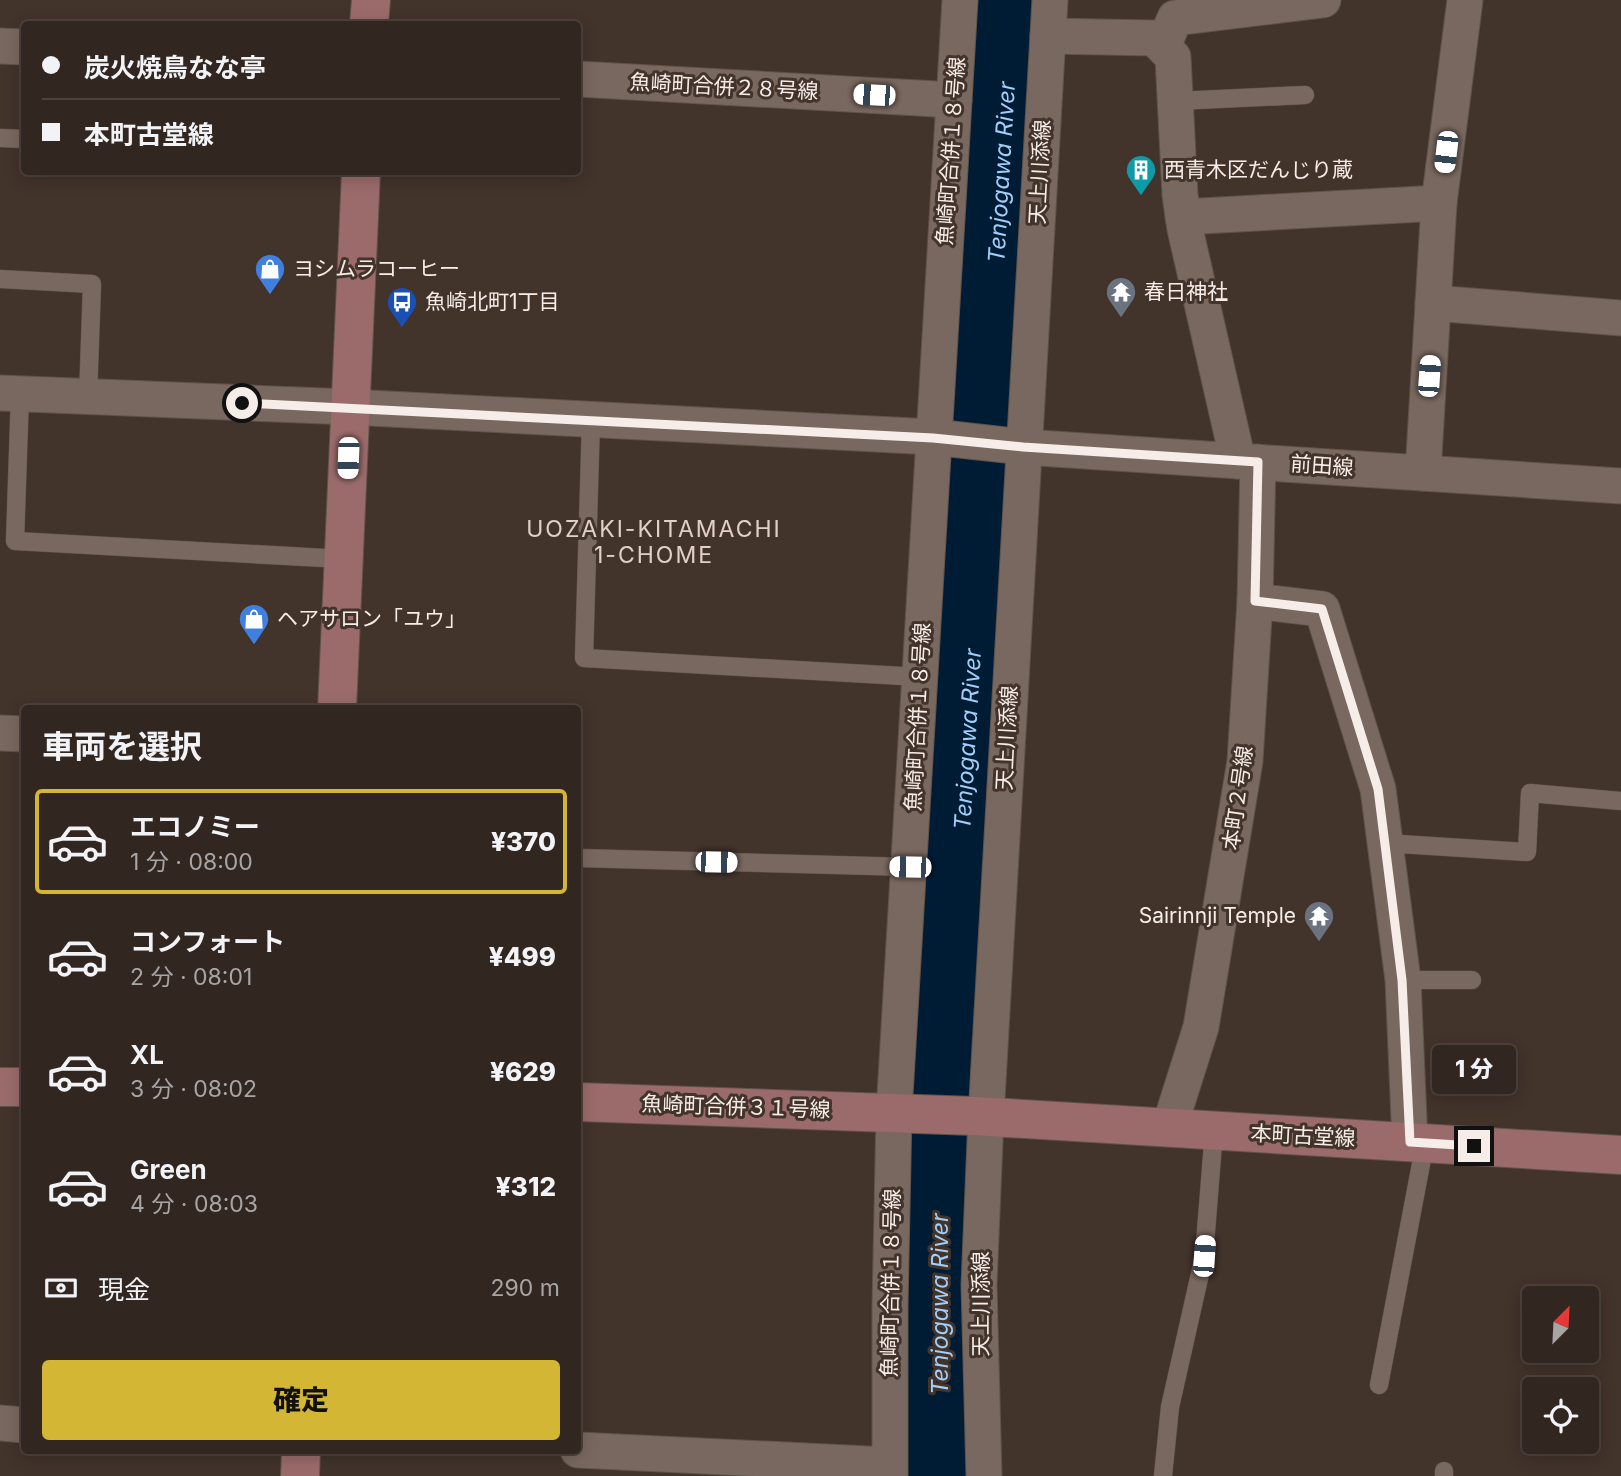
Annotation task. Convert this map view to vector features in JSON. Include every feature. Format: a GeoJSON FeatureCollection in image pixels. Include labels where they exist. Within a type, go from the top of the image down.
{"type":"FeatureCollection","features":[{"type":"Feature","properties":{"kind":"street"},"geometry":{"type":"LineString","coordinates":[[369,21],[371,0]]}},
{"type":"Feature","properties":{"kind":"street","name":"魚崎町合併１８号線"},"geometry":{"type":"LineString","coordinates":[[889,1471],[910,867],[960,0]]}},
{"type":"Feature","properties":{"kind":"street","name":"天上川添線"},"geometry":{"type":"LineString","coordinates":[[984,1476],[979,1285],[980,1116],[1050,0]]}},
{"type":"Feature","properties":{"kind":"street"},"geometry":{"type":"LineString","coordinates":[[1048,36],[1154,38],[1163,47],[1175,18],[1323,0]]}},
{"type":"Feature","properties":{"kind":"street"},"geometry":{"type":"LineString","coordinates":[[1423,473],[1439,203],[1465,0]]}},
{"type":"Feature","properties":{"kind":"street"},"geometry":{"type":"LineString","coordinates":[[0,46],[21,47]]}},
{"type":"Feature","properties":{"kind":"street","name":"本町２号線"},"geometry":{"type":"LineString","coordinates":[[1163,47],[1173,57],[1183,217],[1248,462],[1255,601],[1245,761],[1201,1027],[1169,1128]]}},
{"type":"Feature","properties":{"kind":"street","name":"魚崎町合併２８号線"},"geometry":{"type":"LineString","coordinates":[[581,79],[954,100]]}},
{"type":"Feature","properties":{"kind":"street"},"geometry":{"type":"LineString","coordinates":[[337,705],[361,175]]}},
{"type":"Feature","properties":{"kind":"street"},"geometry":{"type":"LineString","coordinates":[[1183,217],[1439,203]]}},
{"type":"Feature","properties":{"kind":"street"},"geometry":{"type":"LineString","coordinates":[[1433,303],[1621,318]]}},
{"type":"Feature","properties":{"kind":"street","name":"前田線"},"geometry":{"type":"LineString","coordinates":[[10,394],[350,407],[933,438],[1023,447],[1621,486]]}},
{"type":"Feature","properties":{"kind":"street"},"geometry":{"type":"LineString","coordinates":[[1255,601],[1322,609],[1378,789],[1402,980],[1417,1143]]}},
{"type":"Feature","properties":{"kind":"street"},"geometry":{"type":"LineString","coordinates":[[0,733],[21,734]]}},
{"type":"Feature","properties":{"kind":"street"},"geometry":{"type":"LineString","coordinates":[[0,1087],[21,1087]]}},
{"type":"Feature","properties":{"kind":"street","name":"魚崎町合併３１号線"},"geometry":{"type":"LineString","coordinates":[[581,1102],[980,1116]]}},
{"type":"Feature","properties":{"kind":"street","name":"本町古堂線"},"geometry":{"type":"LineString","coordinates":[[980,1116],[1621,1155]]}},
{"type":"Feature","properties":{"kind":"street"},"geometry":{"type":"LineString","coordinates":[[0,1423],[21,1424]]}},
{"type":"Feature","properties":{"kind":"street"},"geometry":{"type":"LineString","coordinates":[[581,1450],[889,1471]]}},
{"type":"Feature","properties":{"kind":"street"},"geometry":{"type":"LineString","coordinates":[[300,1476],[301,1454]]}},
{"type":"Feature","properties":{"kind":"lane"},"geometry":{"type":"LineString","coordinates":[[1176,101],[1305,95]]}},
{"type":"Feature","properties":{"kind":"lane"},"geometry":{"type":"LineString","coordinates":[[0,138],[21,139]]}},
{"type":"Feature","properties":{"kind":"lane"},"geometry":{"type":"LineString","coordinates":[[0,279],[92,284],[88,397]]}},
{"type":"Feature","properties":{"kind":"lane"},"geometry":{"type":"LineString","coordinates":[[10,394],[15,541],[344,559]]}},
{"type":"Feature","properties":{"kind":"lane"},"geometry":{"type":"LineString","coordinates":[[591,420],[584,658],[920,677]]}},
{"type":"Feature","properties":{"kind":"lane"},"geometry":{"type":"LineString","coordinates":[[1384,843],[1527,852],[1530,793],[1621,801]]}},
{"type":"Feature","properties":{"kind":"lane"},"geometry":{"type":"LineString","coordinates":[[581,858],[910,867]]}},
{"type":"Feature","properties":{"kind":"lane"},"geometry":{"type":"LineString","coordinates":[[1402,980],[1472,980]]}},
{"type":"Feature","properties":{"kind":"lane"},"geometry":{"type":"LineString","coordinates":[[1163,1476],[1170,1407],[1204,1256],[1214,1131]]}},
{"type":"Feature","properties":{"kind":"lane"},"geometry":{"type":"LineString","coordinates":[[1379,1385],[1417,1143]]}},
{"type":"Feature","properties":{"kind":"waterway","name":"Tenjogawa River"},"geometry":{"type":"LineString","coordinates":[[943,1476],[935,1284],[1012,0]]}},
{"type":"Feature","properties":{"kind":"place","name":"西青木区だんじり蔵"},"geometry":{"type":"Point","coordinates":[1141,197]}},
{"type":"Feature","properties":{"kind":"place","name":"ヨシムラコーヒー"},"geometry":{"type":"Point","coordinates":[270,296]}},
{"type":"Feature","properties":{"kind":"place","name":"春日神社"},"geometry":{"type":"Point","coordinates":[1121,319]}},
{"type":"Feature","properties":{"kind":"place","name":"魚崎北町1丁目"},"geometry":{"type":"Point","coordinates":[402,329]}},
{"type":"Feature","properties":{"kind":"place","name":"ヘアサロン「ユウ」"},"geometry":{"type":"Point","coordinates":[254,646]}},
{"type":"Feature","properties":{"kind":"place","name":"Sairinnji Temple"},"geometry":{"type":"Point","coordinates":[1319,943]}},
{"type":"Feature","properties":{"kind":"district","name":"UOZAKI-KITAMACHI 1-CHOME"},"geometry":{"type":"Point","coordinates":[654,542]}},
{"type":"Feature","properties":{"kind":"route"},"geometry":{"type":"LineString","coordinates":[[242,403],[933,438],[1023,447],[1258,462],[1255,601],[1322,609],[1378,789],[1402,980],[1410,1142],[1474,1146]]}}]}
